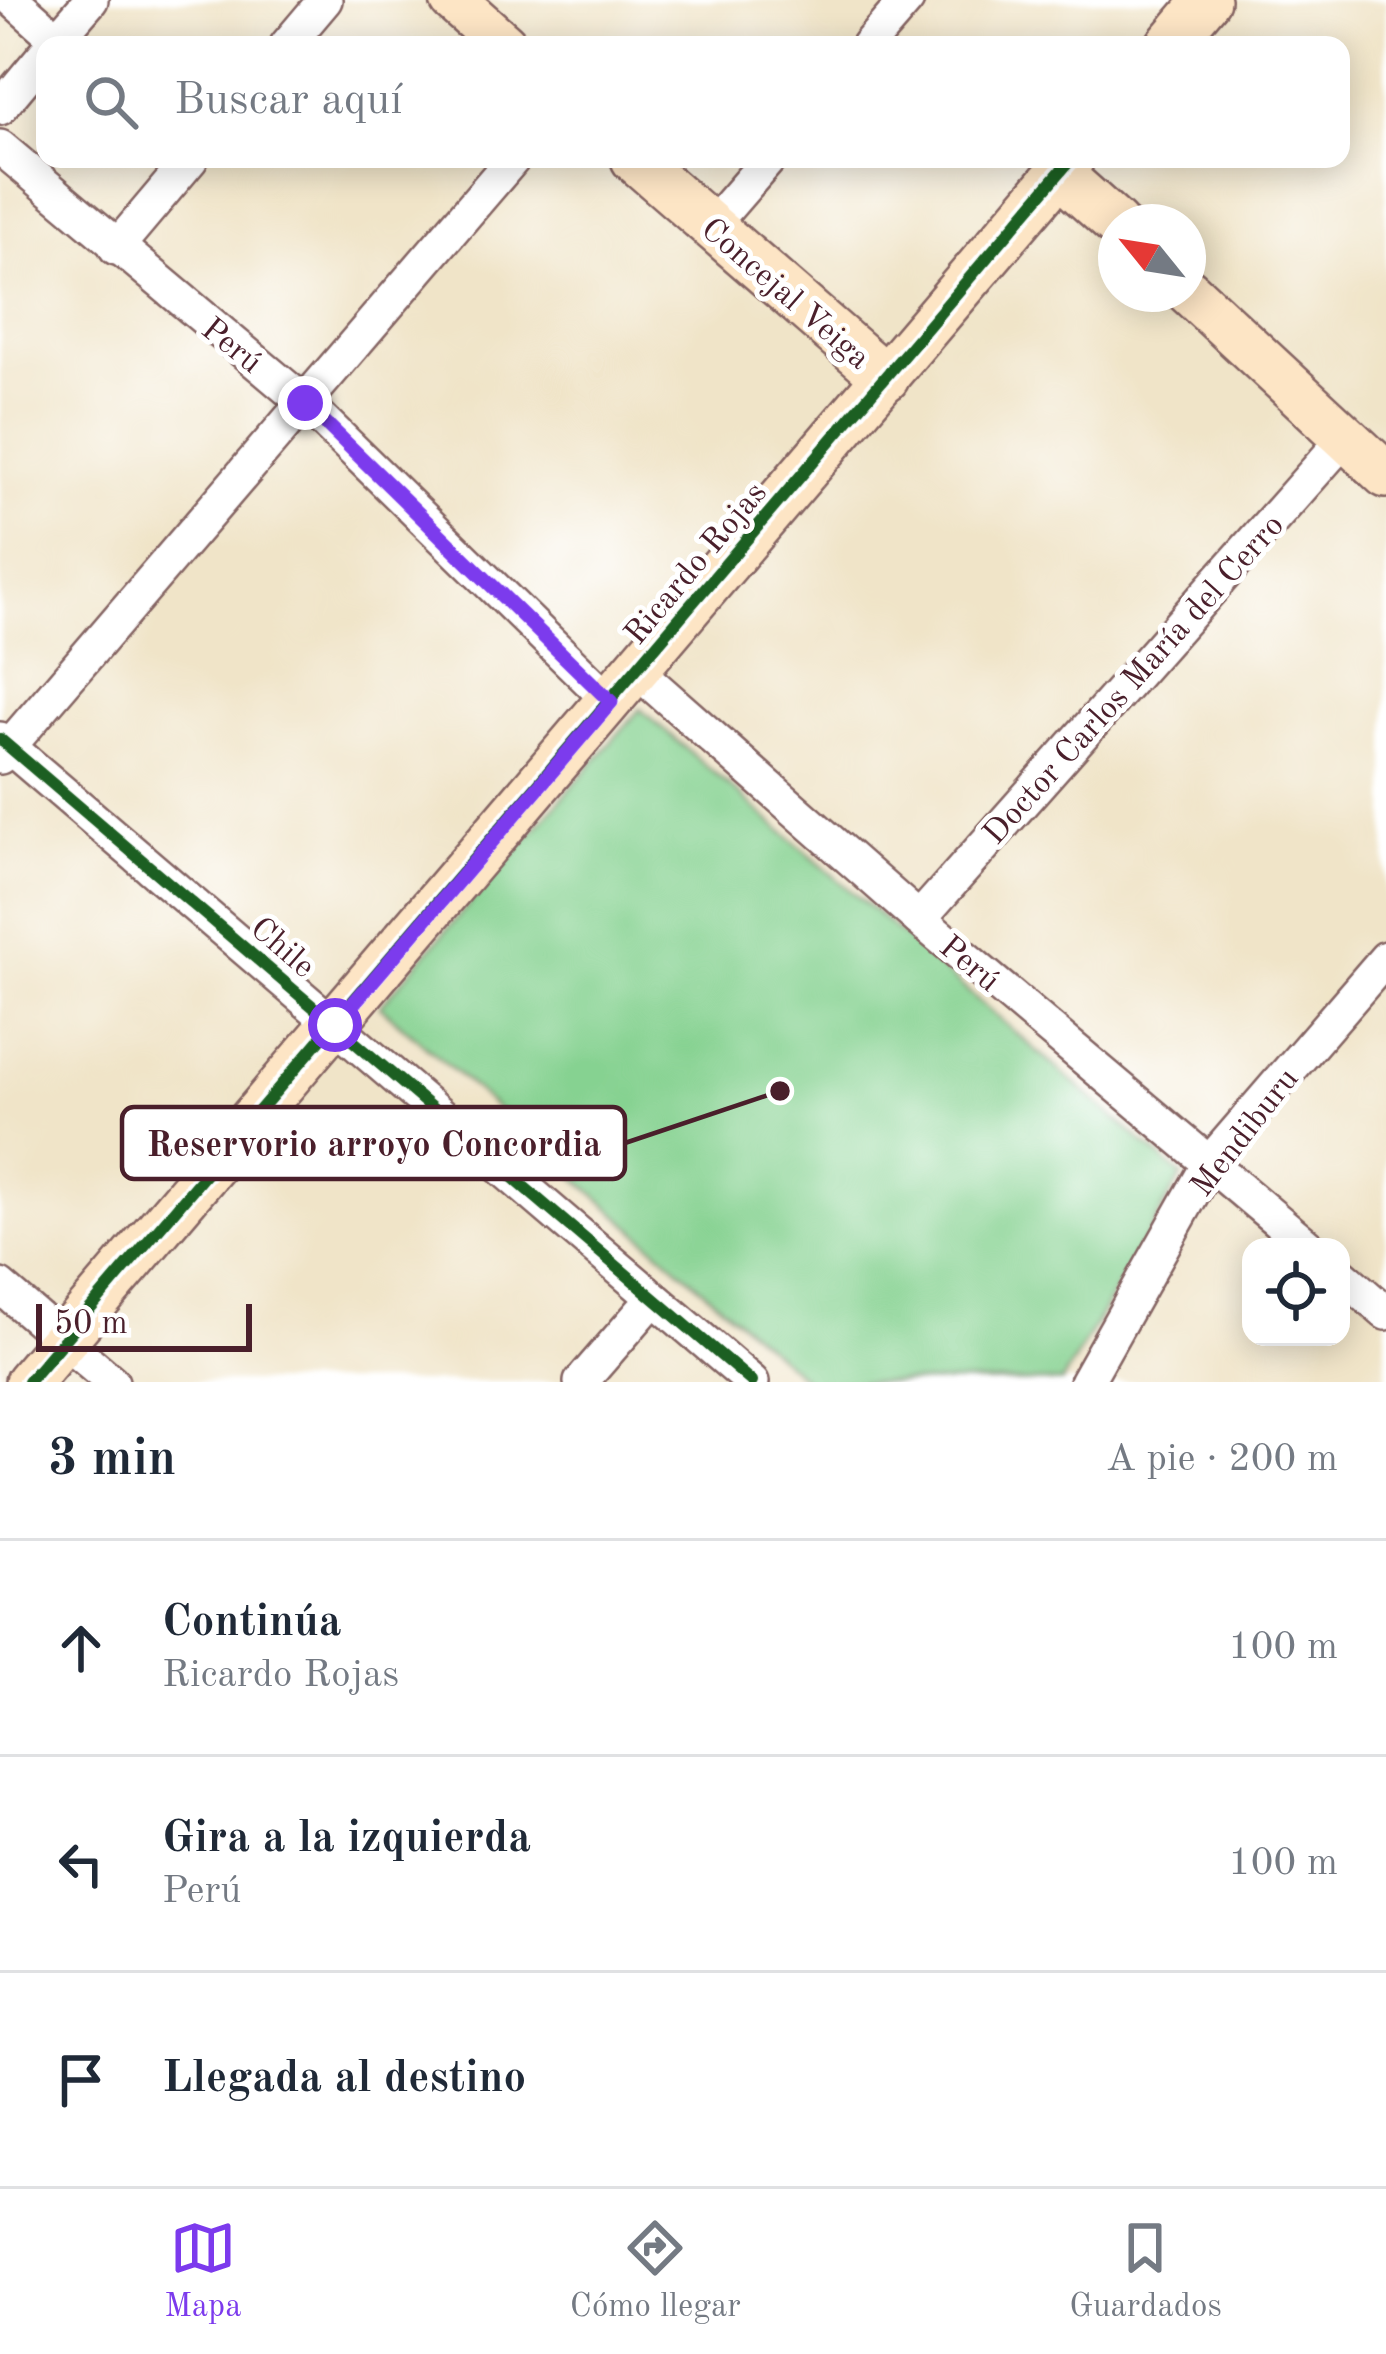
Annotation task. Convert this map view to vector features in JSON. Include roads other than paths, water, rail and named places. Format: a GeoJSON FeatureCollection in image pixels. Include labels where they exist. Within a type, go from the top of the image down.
{"type":"FeatureCollection","features":[{"type":"Feature","properties":{"kind":"street"},"geometry":{"type":"LineString","coordinates":[[13,0],[43,36]]}},
{"type":"Feature","properties":{"kind":"street"},"geometry":{"type":"LineString","coordinates":[[60,36],[91,0]]}},
{"type":"Feature","properties":{"kind":"street"},"geometry":{"type":"LineString","coordinates":[[295,36],[325,0]]}},
{"type":"Feature","properties":{"kind":"street"},"geometry":{"type":"LineString","coordinates":[[888,36],[908,0]]}},
{"type":"Feature","properties":{"kind":"street"},"geometry":{"type":"LineString","coordinates":[[1177,36],[1207,0]]}},
{"type":"Feature","properties":{"kind":"street"},"geometry":{"type":"LineString","coordinates":[[458,2],[494,36]]}},
{"type":"Feature","properties":{"kind":"street"},"geometry":{"type":"LineString","coordinates":[[0,108],[36,64]]}},
{"type":"Feature","properties":{"kind":"street","name":"Perú"},"geometry":{"type":"LineString","coordinates":[[0,147],[305,403],[624,687],[919,919],[1299,1238]]}},
{"type":"Feature","properties":{"kind":"street"},"geometry":{"type":"LineString","coordinates":[[116,248],[183,168]]}},
{"type":"Feature","properties":{"kind":"street"},"geometry":{"type":"LineString","coordinates":[[3,747],[505,168]]}},
{"type":"Feature","properties":{"kind":"street","name":"Concejal Veiga"},"geometry":{"type":"LineString","coordinates":[[644,168],[886,378]]}},
{"type":"Feature","properties":{"kind":"street"},"geometry":{"type":"LineString","coordinates":[[711,226],[761,168]]}},
{"type":"Feature","properties":{"kind":"street","name":"Ricardo Rojas"},"geometry":{"type":"LineString","coordinates":[[28,1382],[886,378],[1054,168]]}},
{"type":"Feature","properties":{"kind":"street"},"geometry":{"type":"LineString","coordinates":[[1061,168],[1098,206]]}},
{"type":"Feature","properties":{"kind":"street"},"geometry":{"type":"LineString","coordinates":[[1206,308],[1386,475]]}},
{"type":"Feature","properties":{"kind":"street","name":"Doctor Carlos María del Cerro"},"geometry":{"type":"LineString","coordinates":[[919,919],[1346,438]]}},
{"type":"Feature","properties":{"kind":"street","name":"Chile"},"geometry":{"type":"LineString","coordinates":[[3,747],[752,1382]]}},
{"type":"Feature","properties":{"kind":"street","name":"Mendiburu"},"geometry":{"type":"LineString","coordinates":[[1086,1382],[1210,1162],[1386,958]]}},
{"type":"Feature","properties":{"kind":"street"},"geometry":{"type":"LineString","coordinates":[[1350,1282],[1386,1313]]}},
{"type":"Feature","properties":{"kind":"street"},"geometry":{"type":"LineString","coordinates":[[0,1286],[112,1382]]}},
{"type":"Feature","properties":{"kind":"street"},"geometry":{"type":"LineString","coordinates":[[581,1382],[653,1299]]}},
{"type":"Feature","properties":{"kind":"place","name":"Reservorio arroyo Concordia"},"geometry":{"type":"Point","coordinates":[780,1091]}}]}
